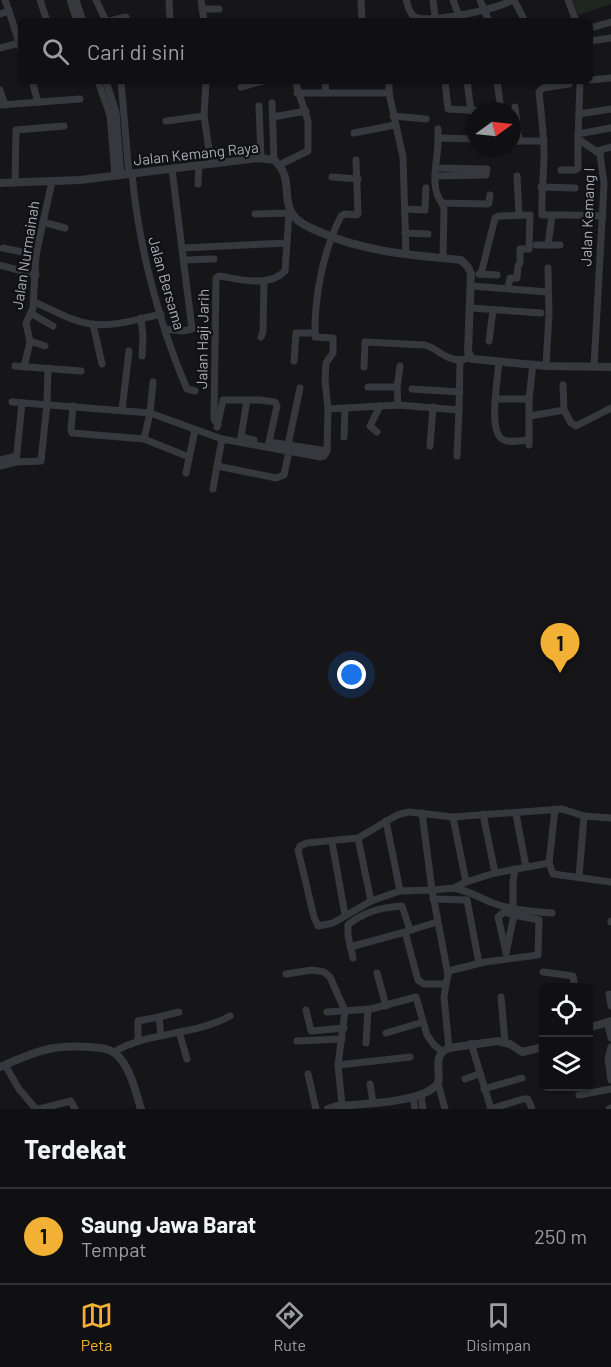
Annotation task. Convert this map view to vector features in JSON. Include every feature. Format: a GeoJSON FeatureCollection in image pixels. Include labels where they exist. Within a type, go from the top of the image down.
{"type":"FeatureCollection","features":[{"type":"Feature","properties":{"kind":"street"},"geometry":{"type":"LineString","coordinates":[[5,0],[18,40]]}},
{"type":"Feature","properties":{"kind":"street"},"geometry":{"type":"LineString","coordinates":[[40,0],[46,18]]}},
{"type":"Feature","properties":{"kind":"street"},"geometry":{"type":"LineString","coordinates":[[70,0],[76,18]]}},
{"type":"Feature","properties":{"kind":"street"},"geometry":{"type":"LineString","coordinates":[[76,0],[82,18]]}},
{"type":"Feature","properties":{"kind":"street"},"geometry":{"type":"LineString","coordinates":[[97,0],[106,18]]}},
{"type":"Feature","properties":{"kind":"street"},"geometry":{"type":"LineString","coordinates":[[169,0],[170,18]]}},
{"type":"Feature","properties":{"kind":"street"},"geometry":{"type":"LineString","coordinates":[[201,0],[204,18]]}},
{"type":"Feature","properties":{"kind":"street"},"geometry":{"type":"LineString","coordinates":[[361,0],[362,18]]}},
{"type":"Feature","properties":{"kind":"street"},"geometry":{"type":"LineString","coordinates":[[406,0],[410,12],[415,17],[426,18]]}},
{"type":"Feature","properties":{"kind":"street"},"geometry":{"type":"LineString","coordinates":[[433,0],[437,18]]}},
{"type":"Feature","properties":{"kind":"street"},"geometry":{"type":"LineString","coordinates":[[453,0],[460,18],[513,0],[523,18]]}},
{"type":"Feature","properties":{"kind":"street"},"geometry":{"type":"LineString","coordinates":[[480,0],[488,18]]}},
{"type":"Feature","properties":{"kind":"street"},"geometry":{"type":"LineString","coordinates":[[568,0],[575,18]]}},
{"type":"Feature","properties":{"kind":"street"},"geometry":{"type":"LineString","coordinates":[[202,9],[219,9]]}},
{"type":"Feature","properties":{"kind":"street"},"geometry":{"type":"LineString","coordinates":[[0,14],[9,11]]}},
{"type":"Feature","properties":{"kind":"street"},"geometry":{"type":"LineString","coordinates":[[121,18],[126,17]]}},
{"type":"Feature","properties":{"kind":"street"},"geometry":{"type":"LineString","coordinates":[[593,27],[611,22]]}},
{"type":"Feature","properties":{"kind":"street"},"geometry":{"type":"LineString","coordinates":[[593,41],[611,38]]}},
{"type":"Feature","properties":{"kind":"street"},"geometry":{"type":"LineString","coordinates":[[0,48],[18,46]]}},
{"type":"Feature","properties":{"kind":"street"},"geometry":{"type":"LineString","coordinates":[[593,80],[611,78]]}},
{"type":"Feature","properties":{"kind":"street"},"geometry":{"type":"LineString","coordinates":[[33,84],[38,102]]}},
{"type":"Feature","properties":{"kind":"street"},"geometry":{"type":"LineString","coordinates":[[100,84],[112,108]]}},
{"type":"Feature","properties":{"kind":"street"},"geometry":{"type":"LineString","coordinates":[[107,84],[124,175]]}},
{"type":"Feature","properties":{"kind":"street"},"geometry":{"type":"LineString","coordinates":[[121,84],[124,175]]}},
{"type":"Feature","properties":{"kind":"street"},"geometry":{"type":"LineString","coordinates":[[206,84],[204,116],[211,163]]}},
{"type":"Feature","properties":{"kind":"street"},"geometry":{"type":"LineString","coordinates":[[241,87],[252,84]]}},
{"type":"Feature","properties":{"kind":"street"},"geometry":{"type":"LineString","coordinates":[[272,103],[277,162],[308,151],[306,111],[297,93],[296,84]]}},
{"type":"Feature","properties":{"kind":"street"},"geometry":{"type":"LineString","coordinates":[[325,84],[326,93]]}},
{"type":"Feature","properties":{"kind":"street"},"geometry":{"type":"LineString","coordinates":[[389,84],[393,116],[403,157],[406,254]]}},
{"type":"Feature","properties":{"kind":"street"},"geometry":{"type":"LineString","coordinates":[[445,84],[448,109],[467,111]]}},
{"type":"Feature","properties":{"kind":"street"},"geometry":{"type":"LineString","coordinates":[[467,84],[470,102]]}},
{"type":"Feature","properties":{"kind":"street"},"geometry":{"type":"LineString","coordinates":[[496,84],[500,102]]}},
{"type":"Feature","properties":{"kind":"street"},"geometry":{"type":"LineString","coordinates":[[569,84],[543,88],[540,92],[544,141],[542,215],[568,215],[606,222]]}},
{"type":"Feature","properties":{"kind":"street"},"geometry":{"type":"LineString","coordinates":[[561,170],[578,168],[581,84]]}},
{"type":"Feature","properties":{"kind":"street"},"geometry":{"type":"LineString","coordinates":[[0,90],[3,105],[80,99]]}},
{"type":"Feature","properties":{"kind":"street"},"geometry":{"type":"LineString","coordinates":[[297,93],[389,93]]}},
{"type":"Feature","properties":{"kind":"street"},"geometry":{"type":"LineString","coordinates":[[259,106],[261,158]]}},
{"type":"Feature","properties":{"kind":"street"},"geometry":{"type":"LineString","coordinates":[[579,114],[611,109]]}},
{"type":"Feature","properties":{"kind":"street"},"geometry":{"type":"LineString","coordinates":[[273,117],[306,111]]}},
{"type":"Feature","properties":{"kind":"street"},"geometry":{"type":"LineString","coordinates":[[166,121],[204,116]]}},
{"type":"Feature","properties":{"kind":"street"},"geometry":{"type":"LineString","coordinates":[[393,116],[426,118]]}},
{"type":"Feature","properties":{"kind":"street"},"geometry":{"type":"LineString","coordinates":[[354,133],[395,125]]}},
{"type":"Feature","properties":{"kind":"street"},"geometry":{"type":"LineString","coordinates":[[15,183],[16,130],[64,126]]}},
{"type":"Feature","properties":{"kind":"street"},"geometry":{"type":"LineString","coordinates":[[578,136],[611,128]]}},
{"type":"Feature","properties":{"kind":"street"},"geometry":{"type":"LineString","coordinates":[[438,129],[436,172],[437,195],[444,209],[443,258]]}},
{"type":"Feature","properties":{"kind":"street","name":"Jalan Kemang I"},"geometry":{"type":"LineString","coordinates":[[578,136],[597,151],[603,160],[608,184],[606,222],[598,269],[594,367]]}},
{"type":"Feature","properties":{"kind":"street"},"geometry":{"type":"LineString","coordinates":[[438,138],[467,139]]}},
{"type":"Feature","properties":{"kind":"street"},"geometry":{"type":"LineString","coordinates":[[521,141],[544,141]]}},
{"type":"Feature","properties":{"kind":"street"},"geometry":{"type":"LineString","coordinates":[[597,151],[611,147]]}},
{"type":"Feature","properties":{"kind":"street","name":"Jalan Kemang Raya"},"geometry":{"type":"LineString","coordinates":[[0,183],[52,182],[261,158],[277,162],[287,181],[290,213]]}},
{"type":"Feature","properties":{"kind":"street"},"geometry":{"type":"LineString","coordinates":[[12,402],[150,413],[219,438],[327,451],[326,372],[327,363],[333,353],[333,338],[315,337],[319,290],[332,237],[342,214],[358,214],[356,160]]}},
{"type":"Feature","properties":{"kind":"street"},"geometry":{"type":"LineString","coordinates":[[198,184],[199,165]]}},
{"type":"Feature","properties":{"kind":"street"},"geometry":{"type":"LineString","coordinates":[[165,329],[182,331],[192,329],[172,169]]}},
{"type":"Feature","properties":{"kind":"street"},"geometry":{"type":"LineString","coordinates":[[487,169],[486,175],[436,172],[487,169]]}},
{"type":"Feature","properties":{"kind":"street","name":"Jalan Bersama"},"geometry":{"type":"LineString","coordinates":[[124,175],[136,212],[141,242],[165,329],[187,389],[195,391]]}},
{"type":"Feature","properties":{"kind":"street"},"geometry":{"type":"LineString","coordinates":[[517,176],[519,215]]}},
{"type":"Feature","properties":{"kind":"street"},"geometry":{"type":"LineString","coordinates":[[332,177],[358,179]]}},
{"type":"Feature","properties":{"kind":"street","name":"Jalan Nurmainah"},"geometry":{"type":"LineString","coordinates":[[24,367],[30,341],[26,323],[32,314],[34,302],[36,255],[52,182]]}},
{"type":"Feature","properties":{"kind":"street"},"geometry":{"type":"LineString","coordinates":[[541,187],[575,188]]}},
{"type":"Feature","properties":{"kind":"street"},"geometry":{"type":"LineString","coordinates":[[405,209],[425,210],[426,188]]}},
{"type":"Feature","properties":{"kind":"street"},"geometry":{"type":"LineString","coordinates":[[442,203],[487,204],[490,195]]}},
{"type":"Feature","properties":{"kind":"street"},"geometry":{"type":"LineString","coordinates":[[261,337],[264,281],[279,276],[285,271],[290,213]]}},
{"type":"Feature","properties":{"kind":"street"},"geometry":{"type":"LineString","coordinates":[[255,214],[290,213],[298,221],[332,237],[368,249],[461,260],[471,274],[468,352],[470,358]]}},
{"type":"Feature","properties":{"kind":"street"},"geometry":{"type":"LineString","coordinates":[[481,274],[495,218],[530,215],[529,249],[520,249],[517,278],[510,278],[508,288]]}},
{"type":"Feature","properties":{"kind":"street"},"geometry":{"type":"LineString","coordinates":[[548,245],[552,216]]}},
{"type":"Feature","properties":{"kind":"street"},"geometry":{"type":"LineString","coordinates":[[43,222],[65,228]]}},
{"type":"Feature","properties":{"kind":"street"},"geometry":{"type":"LineString","coordinates":[[405,233],[428,234]]}},
{"type":"Feature","properties":{"kind":"street"},"geometry":{"type":"LineString","coordinates":[[183,248],[287,243]]}},
{"type":"Feature","properties":{"kind":"street"},"geometry":{"type":"LineString","coordinates":[[536,245],[560,245]]}},
{"type":"Feature","properties":{"kind":"street"},"geometry":{"type":"LineString","coordinates":[[3,248],[36,255]]}},
{"type":"Feature","properties":{"kind":"street"},"geometry":{"type":"LineString","coordinates":[[184,260],[214,259]]}},
{"type":"Feature","properties":{"kind":"street"},"geometry":{"type":"LineString","coordinates":[[0,265],[36,275]]}},
{"type":"Feature","properties":{"kind":"street"},"geometry":{"type":"LineString","coordinates":[[546,366],[549,314],[548,268]]}},
{"type":"Feature","properties":{"kind":"street"},"geometry":{"type":"LineString","coordinates":[[471,274],[497,275]]}},
{"type":"Feature","properties":{"kind":"street","name":"Jalan Haji Jarih"},"geometry":{"type":"LineString","coordinates":[[218,425],[214,419],[216,278],[219,276],[264,281]]}},
{"type":"Feature","properties":{"kind":"street"},"geometry":{"type":"LineString","coordinates":[[471,286],[508,288],[536,293],[548,292]]}},
{"type":"Feature","properties":{"kind":"street"},"geometry":{"type":"LineString","coordinates":[[34,302],[76,320],[93,324],[161,314]]}},
{"type":"Feature","properties":{"kind":"street"},"geometry":{"type":"LineString","coordinates":[[471,308],[541,313]]}},
{"type":"Feature","properties":{"kind":"street"},"geometry":{"type":"LineString","coordinates":[[489,341],[493,310]]}},
{"type":"Feature","properties":{"kind":"street"},"geometry":{"type":"LineString","coordinates":[[32,314],[52,326]]}},
{"type":"Feature","properties":{"kind":"street"},"geometry":{"type":"LineString","coordinates":[[141,318],[144,336],[142,356]]}},
{"type":"Feature","properties":{"kind":"street"},"geometry":{"type":"LineString","coordinates":[[93,324],[102,364]]}},
{"type":"Feature","properties":{"kind":"street"},"geometry":{"type":"LineString","coordinates":[[294,361],[296,333],[315,333]]}},
{"type":"Feature","properties":{"kind":"street"},"geometry":{"type":"LineString","coordinates":[[30,341],[45,346]]}},
{"type":"Feature","properties":{"kind":"street"},"geometry":{"type":"LineString","coordinates":[[364,367],[365,342],[424,345],[443,356],[460,360],[470,358],[546,366],[611,367]]}},
{"type":"Feature","properties":{"kind":"street"},"geometry":{"type":"LineString","coordinates":[[122,410],[129,351]]}},
{"type":"Feature","properties":{"kind":"street"},"geometry":{"type":"LineString","coordinates":[[457,456],[460,360]]}},
{"type":"Feature","properties":{"kind":"street"},"geometry":{"type":"LineString","coordinates":[[499,362],[494,425],[498,436],[507,441],[529,442],[533,364]]}},
{"type":"Feature","properties":{"kind":"street"},"geometry":{"type":"LineString","coordinates":[[15,366],[81,371]]}},
{"type":"Feature","properties":{"kind":"street"},"geometry":{"type":"LineString","coordinates":[[398,405],[397,387],[400,366]]}},
{"type":"Feature","properties":{"kind":"street"},"geometry":{"type":"LineString","coordinates":[[0,460],[38,461],[42,459],[48,369]]}},
{"type":"Feature","properties":{"kind":"street"},"geometry":{"type":"LineString","coordinates":[[144,439],[150,413],[153,382]]}},
{"type":"Feature","properties":{"kind":"street"},"geometry":{"type":"LineString","coordinates":[[563,385],[564,410],[571,423],[576,426],[611,408]]}},
{"type":"Feature","properties":{"kind":"street"},"geometry":{"type":"LineString","coordinates":[[368,387],[397,387]]}},
{"type":"Feature","properties":{"kind":"street"},"geometry":{"type":"LineString","coordinates":[[217,466],[276,478],[284,475],[300,388]]}},
{"type":"Feature","properties":{"kind":"street"},"geometry":{"type":"LineString","coordinates":[[412,389],[460,392]]}},
{"type":"Feature","properties":{"kind":"street"},"geometry":{"type":"LineString","coordinates":[[496,399],[530,399]]}},
{"type":"Feature","properties":{"kind":"street"},"geometry":{"type":"LineString","coordinates":[[213,489],[217,466],[218,425],[223,400],[260,400],[277,404],[269,442]]}},
{"type":"Feature","properties":{"kind":"street"},"geometry":{"type":"LineString","coordinates":[[247,400],[241,437],[289,448]]}},
{"type":"Feature","properties":{"kind":"street"},"geometry":{"type":"LineString","coordinates":[[16,459],[22,403]]}},
{"type":"Feature","properties":{"kind":"street"},"geometry":{"type":"LineString","coordinates":[[328,409],[398,405],[459,410]]}},
{"type":"Feature","properties":{"kind":"street"},"geometry":{"type":"LineString","coordinates":[[73,406],[72,433],[144,439],[189,457]]}},
{"type":"Feature","properties":{"kind":"street"},"geometry":{"type":"LineString","coordinates":[[377,432],[370,426],[380,406]]}},
{"type":"Feature","properties":{"kind":"street"},"geometry":{"type":"LineString","coordinates":[[430,446],[433,407]]}},
{"type":"Feature","properties":{"kind":"street"},"geometry":{"type":"LineString","coordinates":[[344,437],[345,409]]}},
{"type":"Feature","properties":{"kind":"street"},"geometry":{"type":"LineString","coordinates":[[530,416],[564,410]]}},
{"type":"Feature","properties":{"kind":"street"},"geometry":{"type":"LineString","coordinates":[[186,473],[195,430]]}},
{"type":"Feature","properties":{"kind":"street"},"geometry":{"type":"LineString","coordinates":[[0,466],[16,459]]}},
{"type":"Feature","properties":{"kind":"street"},"geometry":{"type":"LineString","coordinates":[[555,809],[549,862],[553,874],[611,882]]}},
{"type":"Feature","properties":{"kind":"street"},"geometry":{"type":"LineString","coordinates":[[448,971],[507,956],[538,955],[539,920],[466,890],[454,888],[400,891],[371,901],[333,923],[321,927],[316,924],[298,850],[300,846],[307,843],[358,838],[386,820],[402,813],[453,817],[562,809],[584,816],[611,818]]}},
{"type":"Feature","properties":{"kind":"street"},"geometry":{"type":"LineString","coordinates":[[422,813],[433,899],[448,971],[444,997],[445,1049],[437,1060],[438,1083],[445,1109]]}},
{"type":"Feature","properties":{"kind":"street"},"geometry":{"type":"LineString","coordinates":[[483,814],[495,873]]}},
{"type":"Feature","properties":{"kind":"street"},"geometry":{"type":"LineString","coordinates":[[516,814],[526,867]]}},
{"type":"Feature","properties":{"kind":"street"},"geometry":{"type":"LineString","coordinates":[[579,877],[584,816]]}},
{"type":"Feature","properties":{"kind":"street"},"geometry":{"type":"LineString","coordinates":[[453,817],[466,882]]}},
{"type":"Feature","properties":{"kind":"street"},"geometry":{"type":"LineString","coordinates":[[386,820],[400,891]]}},
{"type":"Feature","properties":{"kind":"street"},"geometry":{"type":"LineString","coordinates":[[358,838],[371,901]]}},
{"type":"Feature","properties":{"kind":"street"},"geometry":{"type":"LineString","coordinates":[[332,842],[345,915]]}},
{"type":"Feature","properties":{"kind":"street"},"geometry":{"type":"LineString","coordinates":[[454,888],[495,873],[549,862]]}},
{"type":"Feature","properties":{"kind":"street"},"geometry":{"type":"LineString","coordinates":[[507,956],[514,911],[515,869]]}},
{"type":"Feature","properties":{"kind":"street"},"geometry":{"type":"LineString","coordinates":[[433,899],[467,900],[479,963]]}},
{"type":"Feature","properties":{"kind":"street"},"geometry":{"type":"LineString","coordinates":[[353,958],[348,925],[361,916],[385,907],[402,906],[418,980],[424,984],[446,984]]}},
{"type":"Feature","properties":{"kind":"street"},"geometry":{"type":"LineString","coordinates":[[507,956],[498,917],[504,912],[514,911],[552,913]]}},
{"type":"Feature","properties":{"kind":"street"},"geometry":{"type":"LineString","coordinates":[[350,947],[437,922]]}},
{"type":"Feature","properties":{"kind":"street"},"geometry":{"type":"LineString","coordinates":[[286,974],[305,970],[328,974],[338,991],[345,1011],[338,1065],[346,1107]]}},
{"type":"Feature","properties":{"kind":"street"},"geometry":{"type":"LineString","coordinates":[[543,972],[573,976],[574,983]]}},
{"type":"Feature","properties":{"kind":"street"},"geometry":{"type":"LineString","coordinates":[[377,973],[386,1006]]}},
{"type":"Feature","properties":{"kind":"street"},"geometry":{"type":"LineString","coordinates":[[609,994],[611,1006]]}},
{"type":"Feature","properties":{"kind":"street"},"geometry":{"type":"LineString","coordinates":[[327,1012],[386,1006],[416,997],[430,1040],[445,1049],[471,1043],[505,1042],[522,1052],[539,1048]]}},
{"type":"Feature","properties":{"kind":"street"},"geometry":{"type":"LineString","coordinates":[[501,997],[505,1042]]}},
{"type":"Feature","properties":{"kind":"street"},"geometry":{"type":"LineString","coordinates":[[366,1043],[368,1009]]}},
{"type":"Feature","properties":{"kind":"street"},"geometry":{"type":"LineString","coordinates":[[306,1010],[311,1031],[344,1028]]}},
{"type":"Feature","properties":{"kind":"street"},"geometry":{"type":"LineString","coordinates":[[138,1041],[138,1021],[179,1012]]}},
{"type":"Feature","properties":{"kind":"street"},"geometry":{"type":"LineString","coordinates":[[114,1052],[138,1041],[180,1032],[230,1016]]}},
{"type":"Feature","properties":{"kind":"street"},"geometry":{"type":"LineString","coordinates":[[159,1017],[161,1036]]}},
{"type":"Feature","properties":{"kind":"street"},"geometry":{"type":"LineString","coordinates":[[593,1026],[609,1021],[611,1038]]}},
{"type":"Feature","properties":{"kind":"street"},"geometry":{"type":"LineString","coordinates":[[386,1033],[423,1022]]}},
{"type":"Feature","properties":{"kind":"street"},"geometry":{"type":"LineString","coordinates":[[180,1032],[187,1059]]}},
{"type":"Feature","properties":{"kind":"street"},"geometry":{"type":"LineString","coordinates":[[297,1041],[342,1039]]}},
{"type":"Feature","properties":{"kind":"street"},"geometry":{"type":"LineString","coordinates":[[471,1043],[490,1109],[523,1098],[528,1099],[532,1109]]}},
{"type":"Feature","properties":{"kind":"street"},"geometry":{"type":"LineString","coordinates":[[75,1109],[71,1101],[37,1109],[3,1066],[43,1049],[62,1045],[104,1048],[114,1052],[124,1065],[141,1109]]}},
{"type":"Feature","properties":{"kind":"street"},"geometry":{"type":"LineString","coordinates":[[611,1047],[608,1059],[611,1080]]}},
{"type":"Feature","properties":{"kind":"street"},"geometry":{"type":"LineString","coordinates":[[338,1065],[410,1057]]}},
{"type":"Feature","properties":{"kind":"street"},"geometry":{"type":"LineString","coordinates":[[308,1074],[316,1109]]}},
{"type":"Feature","properties":{"kind":"street"},"geometry":{"type":"LineString","coordinates":[[465,1079],[479,1074]]}},
{"type":"Feature","properties":{"kind":"street"},"geometry":{"type":"LineString","coordinates":[[484,1089],[522,1078]]}},
{"type":"Feature","properties":{"kind":"street"},"geometry":{"type":"LineString","coordinates":[[328,1109],[417,1096],[430,1091],[438,1083]]}},
{"type":"Feature","properties":{"kind":"street"},"geometry":{"type":"LineString","coordinates":[[370,1084],[373,1102]]}},
{"type":"Feature","properties":{"kind":"street"},"geometry":{"type":"LineString","coordinates":[[579,1095],[611,1089]]}},
{"type":"Feature","properties":{"kind":"street"},"geometry":{"type":"LineString","coordinates":[[415,1109],[417,1096]]}},
{"type":"Feature","properties":{"kind":"street"},"geometry":{"type":"LineString","coordinates":[[417,1096],[423,1109]]}},
{"type":"Feature","properties":{"kind":"shaded area"},"geometry":{"type":"Polygon","coordinates":[[[572,0],[611,0],[611,4],[578,15],[572,0]]]}},
{"type":"Feature","properties":{"kind":"place","name":"Saung Jawa Barat"},"geometry":{"type":"Point","coordinates":[560,673]}}]}
